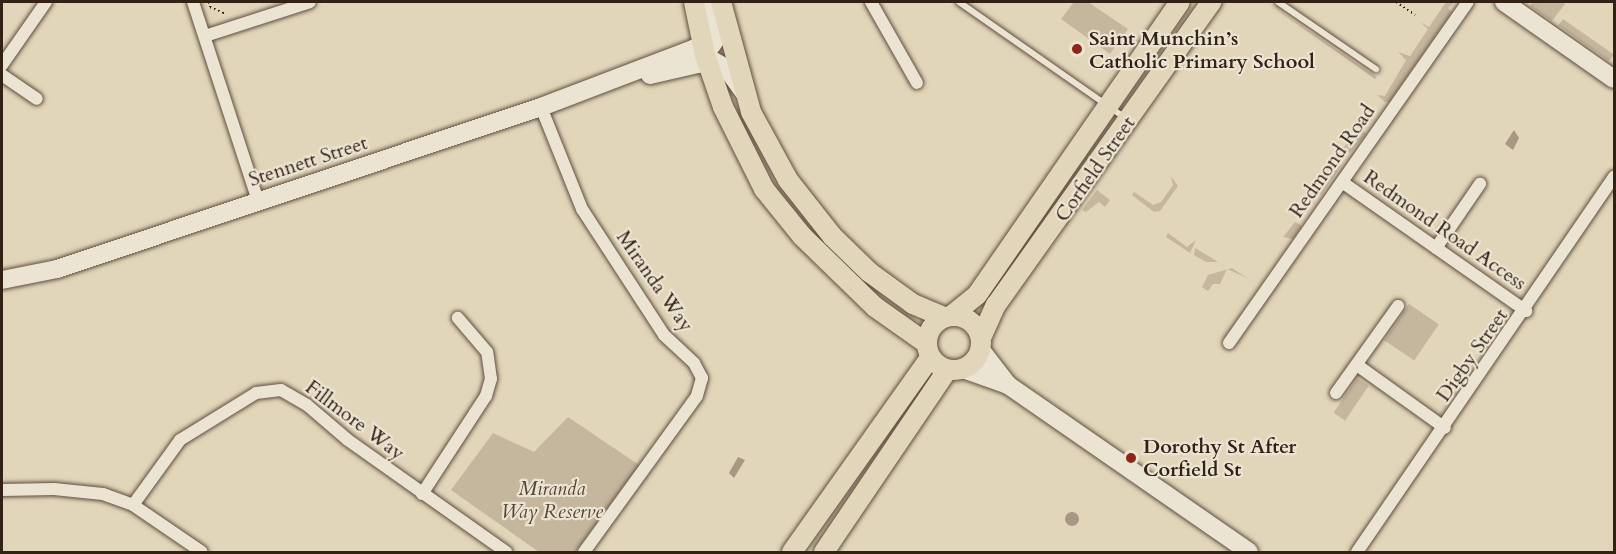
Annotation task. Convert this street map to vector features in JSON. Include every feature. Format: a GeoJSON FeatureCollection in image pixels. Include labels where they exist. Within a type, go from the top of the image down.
{"type":"FeatureCollection","features":[{"type":"Feature","properties":{"kind":"main road"},"geometry":{"type":"LineString","coordinates":[[694,2],[705,55],[742,151],[764,189],[802,236],[875,307],[955,370]]}},
{"type":"Feature","properties":{"kind":"main road"},"geometry":{"type":"LineString","coordinates":[[721,2],[744,92],[773,155],[832,236],[890,288],[948,316],[967,319],[981,344],[955,370],[824,552]]}},
{"type":"Feature","properties":{"kind":"main road","name":"Corfield Street"},"geometry":{"type":"LineString","coordinates":[[948,316],[976,295],[1110,107],[1180,2]]}},
{"type":"Feature","properties":{"kind":"main road","name":"Corfield Street"},"geometry":{"type":"LineString","coordinates":[[981,344],[996,305],[1211,2]]}},
{"type":"Feature","properties":{"kind":"main road"},"geometry":{"type":"LineString","coordinates":[[792,552],[928,350],[931,327],[948,316]]}},
{"type":"Feature","properties":{"kind":"street"},"geometry":{"type":"LineString","coordinates":[[2,65],[46,2]]}},
{"type":"Feature","properties":{"kind":"street"},"geometry":{"type":"LineString","coordinates":[[193,2],[258,201]]}},
{"type":"Feature","properties":{"kind":"street"},"geometry":{"type":"LineString","coordinates":[[205,36],[310,2]]}},
{"type":"Feature","properties":{"kind":"street"},"geometry":{"type":"LineString","coordinates":[[710,2],[714,42],[705,55],[727,69],[744,92]]}},
{"type":"Feature","properties":{"kind":"street"},"geometry":{"type":"LineString","coordinates":[[871,2],[917,83]]}},
{"type":"Feature","properties":{"kind":"street","name":"Redmond Road"},"geometry":{"type":"LineString","coordinates":[[1228,343],[1468,2]]}},
{"type":"Feature","properties":{"kind":"street"},"geometry":{"type":"LineString","coordinates":[[1504,2],[1614,79]]}},
{"type":"Feature","properties":{"kind":"street","name":"Stennett Street"},"geometry":{"type":"LineString","coordinates":[[2,280],[57,269],[627,77],[689,67],[705,55]]}},
{"type":"Feature","properties":{"kind":"street"},"geometry":{"type":"LineString","coordinates":[[2,75],[37,99]]}},
{"type":"Feature","properties":{"kind":"street","name":"Miranda Way"},"geometry":{"type":"LineString","coordinates":[[541,107],[582,209],[664,335],[694,363],[702,378],[697,396],[584,552]]}},
{"type":"Feature","properties":{"kind":"street","name":"Digby Street"},"geometry":{"type":"LineString","coordinates":[[1357,552],[1526,311],[1614,177]]}},
{"type":"Feature","properties":{"kind":"street","name":"Redmond Road Access"},"geometry":{"type":"LineString","coordinates":[[1342,182],[1526,311]]}},
{"type":"Feature","properties":{"kind":"street"},"geometry":{"type":"LineString","coordinates":[[1436,248],[1480,184]]}},
{"type":"Feature","properties":{"kind":"street"},"geometry":{"type":"LineString","coordinates":[[1336,393],[1398,306]]}},
{"type":"Feature","properties":{"kind":"street"},"geometry":{"type":"LineString","coordinates":[[422,494],[486,396],[491,379],[487,352],[458,318]]}},
{"type":"Feature","properties":{"kind":"street"},"geometry":{"type":"LineString","coordinates":[[981,344],[1008,385]]}},
{"type":"Feature","properties":{"kind":"street"},"geometry":{"type":"LineString","coordinates":[[1357,365],[1445,428]]}},
{"type":"Feature","properties":{"kind":"street"},"geometry":{"type":"LineString","coordinates":[[955,370],[1008,385],[1249,552]]}},
{"type":"Feature","properties":{"kind":"street","name":"Fillmore Way"},"geometry":{"type":"LineString","coordinates":[[133,505],[180,440],[256,393],[281,390],[307,405],[422,494],[506,552]]}},
{"type":"Feature","properties":{"kind":"street"},"geometry":{"type":"LineString","coordinates":[[2,490],[94,493],[133,505],[198,551]]}},
{"type":"Feature","properties":{"kind":"lane"},"geometry":{"type":"LineString","coordinates":[[959,2],[1128,121]]}},
{"type":"Feature","properties":{"kind":"lane"},"geometry":{"type":"LineString","coordinates":[[1278,2],[1376,69]]}},
{"type":"Feature","properties":{"kind":"path"},"geometry":{"type":"LineString","coordinates":[[209,2],[210,7],[226,14]]}},
{"type":"Feature","properties":{"kind":"path"},"geometry":{"type":"LineString","coordinates":[[1396,2],[1415,15]]}},
{"type":"Feature","properties":{"kind":"green space"},"geometry":{"type":"Polygon","coordinates":[[[1074,2],[1088,2],[1128,29],[1110,54],[1061,19],[1074,2]]]}},
{"type":"Feature","properties":{"kind":"green space"},"geometry":{"type":"Polygon","coordinates":[[[1266,2],[1377,77],[1375,79],[1266,2]]]}},
{"type":"Feature","properties":{"kind":"green space"},"geometry":{"type":"Polygon","coordinates":[[[1446,2],[1455,2],[1448,8],[1452,12],[1389,102],[1385,102],[1377,95],[1385,96],[1406,60],[1398,52],[1410,56],[1428,29],[1420,22],[1429,27],[1446,2]]]}},
{"type":"Feature","properties":{"kind":"green space"},"geometry":{"type":"Polygon","coordinates":[[[1533,2],[1562,2],[1565,4],[1552,21],[1530,6],[1533,2]]]}},
{"type":"Feature","properties":{"kind":"green space"},"geometry":{"type":"Polygon","coordinates":[[[1563,19],[1614,55],[1609,61],[1558,26],[1563,19]]]}},
{"type":"Feature","properties":{"kind":"green space"},"geometry":{"type":"Polygon","coordinates":[[[1362,128],[1366,134],[1350,153],[1342,149],[1362,128]]]}},
{"type":"Feature","properties":{"kind":"green space"},"geometry":{"type":"Polygon","coordinates":[[[1335,160],[1341,166],[1321,195],[1312,189],[1318,190],[1335,165],[1335,160]]]}},
{"type":"Feature","properties":{"kind":"green space"},"geometry":{"type":"Polygon","coordinates":[[[1171,176],[1178,186],[1160,211],[1154,212],[1132,195],[1134,192],[1153,205],[1161,202],[1173,185],[1171,176]]]}},
{"type":"Feature","properties":{"kind":"green space"},"geometry":{"type":"Polygon","coordinates":[[[1097,190],[1110,200],[1105,207],[1099,202],[1086,212],[1082,210],[1097,190]]]}},
{"type":"Feature","properties":{"kind":"green space"},"geometry":{"type":"Polygon","coordinates":[[[1295,222],[1302,226],[1293,239],[1283,237],[1295,222]]]}},
{"type":"Feature","properties":{"kind":"green space"},"geometry":{"type":"Polygon","coordinates":[[[1168,233],[1187,247],[1196,240],[1190,253],[1166,237],[1168,233]]]}},
{"type":"Feature","properties":{"kind":"green space"},"geometry":{"type":"Polygon","coordinates":[[[1195,248],[1218,262],[1206,262],[1194,255],[1195,248]]]}},
{"type":"Feature","properties":{"kind":"green space"},"geometry":{"type":"Polygon","coordinates":[[[1232,268],[1247,278],[1228,269],[1232,268]]]}},
{"type":"Feature","properties":{"kind":"green space"},"geometry":{"type":"Polygon","coordinates":[[[1227,270],[1220,284],[1213,284],[1208,291],[1202,287],[1208,275],[1227,270]]]}},
{"type":"Feature","properties":{"kind":"green space"},"geometry":{"type":"Polygon","coordinates":[[[1409,304],[1439,324],[1414,361],[1384,340],[1409,304]]]}},
{"type":"Feature","properties":{"kind":"green space"},"geometry":{"type":"Polygon","coordinates":[[[1357,378],[1369,386],[1345,421],[1334,413],[1357,378]]]}},
{"type":"Feature","properties":{"kind":"green space","name":"Miranda Way Reserve"},"geometry":{"type":"Polygon","coordinates":[[[568,417],[639,465],[575,552],[539,552],[451,490],[493,433],[534,452],[568,417]]]}},
{"type":"Feature","properties":{"kind":"shaded area"},"geometry":{"type":"Polygon","coordinates":[[[1514,130],[1519,138],[1513,150],[1505,144],[1514,130]]]}},
{"type":"Feature","properties":{"kind":"shaded area"},"geometry":{"type":"Polygon","coordinates":[[[738,457],[745,460],[734,478],[729,473],[738,457]]]}},
{"type":"Feature","properties":{"kind":"shaded area"},"geometry":{"type":"Polygon","coordinates":[[[1072,512],[1077,514],[1079,519],[1077,524],[1072,526],[1067,524],[1065,519],[1067,514],[1072,512]]]}},
{"type":"Feature","properties":{"kind":"place","name":"Saint Munchin’s Catholic Primary School"},"geometry":{"type":"Point","coordinates":[1077,49]}},
{"type":"Feature","properties":{"kind":"place","name":"Dorothy St After Corfield St"},"geometry":{"type":"Point","coordinates":[1131,458]}}]}
